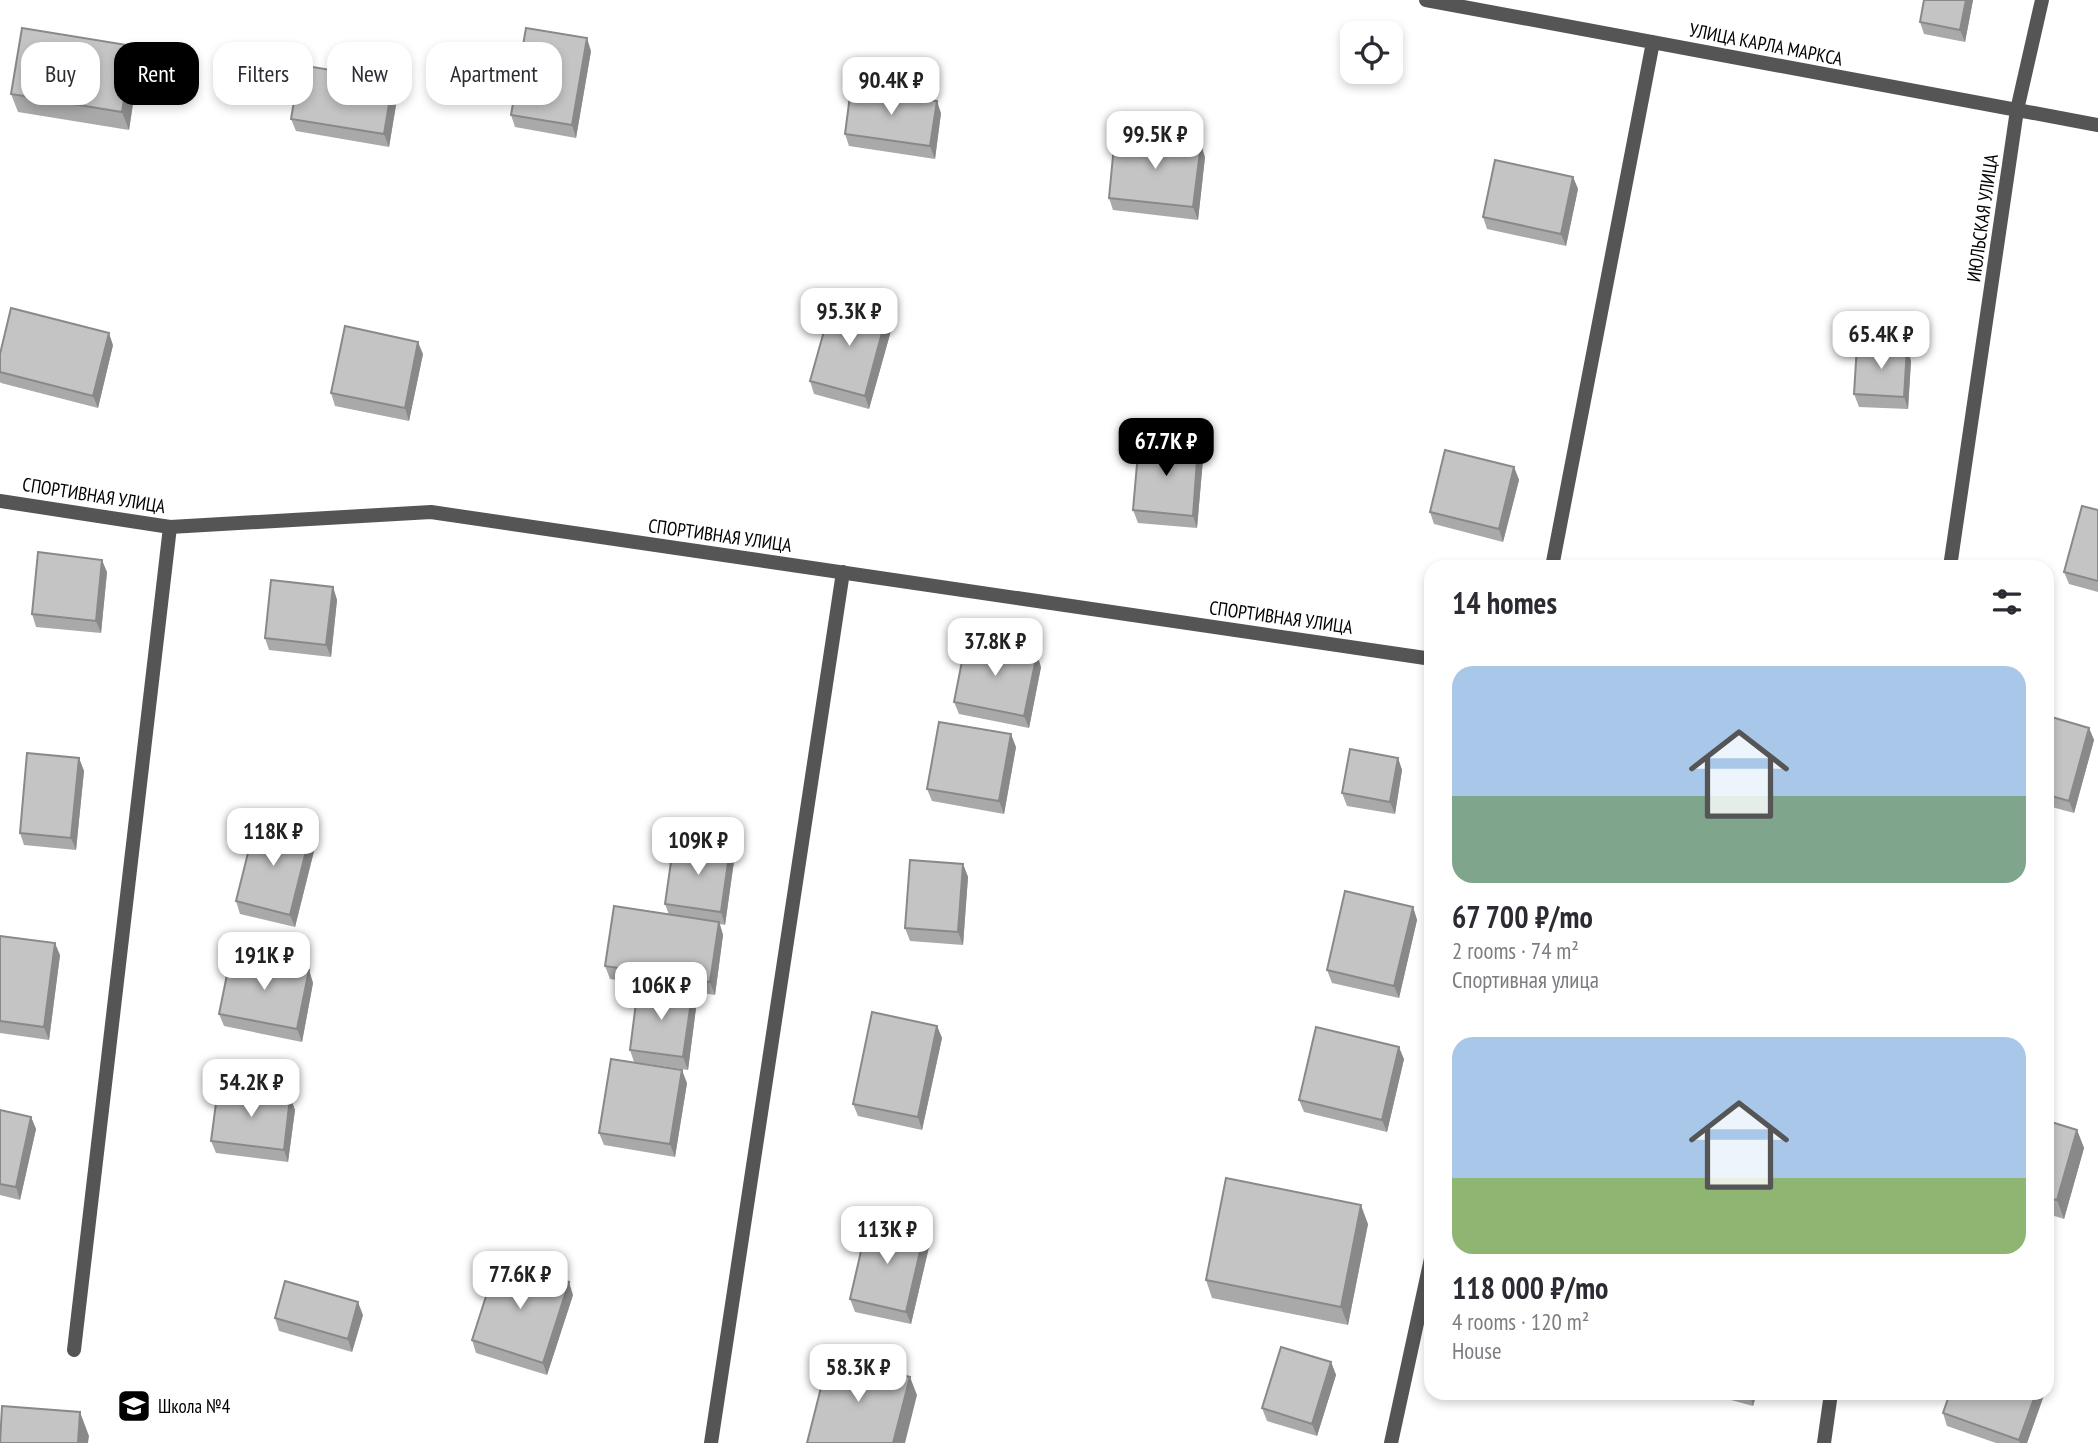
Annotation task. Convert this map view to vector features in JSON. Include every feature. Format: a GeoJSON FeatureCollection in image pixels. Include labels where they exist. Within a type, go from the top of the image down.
{"type":"FeatureCollection","features":[{"type":"Feature","properties":{"kind":"street","name":"УЛИЦА КАРЛА МАРКСА"},"geometry":{"type":"LineString","coordinates":[[1426,0],[2098,125]]}},
{"type":"Feature","properties":{"kind":"street"},"geometry":{"type":"LineString","coordinates":[[1501,16],[1503,0]]}},
{"type":"Feature","properties":{"kind":"street","name":"ИЮЛЬСКАЯ УЛИЦА"},"geometry":{"type":"LineString","coordinates":[[1952,560],[2017,110],[2042,0]]}},
{"type":"Feature","properties":{"kind":"street"},"geometry":{"type":"LineString","coordinates":[[1553,560],[1653,42]]}},
{"type":"Feature","properties":{"kind":"street","name":"СПОРТИВНАЯ УЛИЦА"},"geometry":{"type":"LineString","coordinates":[[0,500],[170,527],[431,512],[1424,658]]}},
{"type":"Feature","properties":{"kind":"street"},"geometry":{"type":"LineString","coordinates":[[74,1350],[170,527]]}},
{"type":"Feature","properties":{"kind":"street"},"geometry":{"type":"LineString","coordinates":[[710,1443],[843,572]]}},
{"type":"Feature","properties":{"kind":"street"},"geometry":{"type":"LineString","coordinates":[[1391,1443],[1424,1291]]}},
{"type":"Feature","properties":{"kind":"street"},"geometry":{"type":"LineString","coordinates":[[1824,1443],[1830,1400]]}},
{"type":"Feature","properties":{"kind":"building"},"geometry":{"type":"Polygon","coordinates":[[[1924,0],[1966,0],[1960,30],[1920,22],[1924,0]]]}},
{"type":"Feature","properties":{"kind":"building"},"geometry":{"type":"Polygon","coordinates":[[[22,28],[114,43],[114,105],[123,105],[122,112],[79,105],[100,105],[100,42],[21,42],[21,96],[11,94],[22,28]]]}},
{"type":"Feature","properties":{"kind":"building"},"geometry":{"type":"Polygon","coordinates":[[[526,28],[587,38],[572,125],[511,115],[513,105],[562,105],[562,42],[524,42],[526,28]]]}},
{"type":"Feature","properties":{"kind":"building"},"geometry":{"type":"Polygon","coordinates":[[[313,67],[327,69],[327,105],[389,105],[384,134],[291,119],[293,105],[313,105],[313,67]]]}},
{"type":"Feature","properties":{"kind":"building"},"geometry":{"type":"Polygon","coordinates":[[[851,88],[937,101],[930,146],[845,134],[851,88]]]}},
{"type":"Feature","properties":{"kind":"building"},"geometry":{"type":"Polygon","coordinates":[[[1115,135],[1201,144],[1193,207],[1109,198],[1115,135]]]}},
{"type":"Feature","properties":{"kind":"building"},"geometry":{"type":"Polygon","coordinates":[[[1495,160],[1573,177],[1561,234],[1483,217],[1495,160]]]}},
{"type":"Feature","properties":{"kind":"building"},"geometry":{"type":"Polygon","coordinates":[[[833,299],[887,314],[865,396],[810,381],[833,299]]]}},
{"type":"Feature","properties":{"kind":"building"},"geometry":{"type":"Polygon","coordinates":[[[11,308],[109,333],[93,396],[0,372],[0,354],[11,308]]]}},
{"type":"Feature","properties":{"kind":"building"},"geometry":{"type":"Polygon","coordinates":[[[345,326],[418,342],[405,408],[331,393],[345,326]]]}},
{"type":"Feature","properties":{"kind":"building"},"geometry":{"type":"Polygon","coordinates":[[[1857,345],[1907,348],[1904,397],[1854,394],[1857,345]]]}},
{"type":"Feature","properties":{"kind":"building"},"geometry":{"type":"Polygon","coordinates":[[[1139,441],[1198,446],[1193,516],[1133,510],[1139,441]]]}},
{"type":"Feature","properties":{"kind":"building"},"geometry":{"type":"Polygon","coordinates":[[[1445,450],[1514,467],[1499,529],[1430,512],[1445,450]]]}},
{"type":"Feature","properties":{"kind":"building"},"geometry":{"type":"Polygon","coordinates":[[[2082,506],[2098,510],[2098,581],[2064,572],[2082,506]]]}},
{"type":"Feature","properties":{"kind":"building"},"geometry":{"type":"Polygon","coordinates":[[[38,552],[102,560],[96,621],[32,614],[38,552]]]}},
{"type":"Feature","properties":{"kind":"building"},"geometry":{"type":"Polygon","coordinates":[[[271,580],[333,587],[326,645],[265,638],[271,580]]]}},
{"type":"Feature","properties":{"kind":"building"},"geometry":{"type":"Polygon","coordinates":[[[966,641],[1037,654],[1024,716],[954,702],[966,641]]]}},
{"type":"Feature","properties":{"kind":"building"},"geometry":{"type":"Polygon","coordinates":[[[2054,718],[2089,728],[2069,801],[2054,797],[2054,718]]]}},
{"type":"Feature","properties":{"kind":"building"},"geometry":{"type":"Polygon","coordinates":[[[939,722],[1011,734],[999,801],[927,789],[939,722]]]}},
{"type":"Feature","properties":{"kind":"building"},"geometry":{"type":"Polygon","coordinates":[[[1350,749],[1398,758],[1390,802],[1342,793],[1350,749]]]}},
{"type":"Feature","properties":{"kind":"building"},"geometry":{"type":"Polygon","coordinates":[[[27,753],[79,758],[71,838],[20,833],[27,753]]]}},
{"type":"Feature","properties":{"kind":"building"},"geometry":{"type":"Polygon","coordinates":[[[256,821],[310,835],[290,915],[236,901],[256,821]]]}},
{"type":"Feature","properties":{"kind":"building"},"geometry":{"type":"Polygon","coordinates":[[[674,841],[730,849],[721,912],[665,904],[674,841]]]}},
{"type":"Feature","properties":{"kind":"building"},"geometry":{"type":"Polygon","coordinates":[[[910,860],[963,864],[958,932],[905,928],[910,860]]]}},
{"type":"Feature","properties":{"kind":"building"},"geometry":{"type":"Polygon","coordinates":[[[1345,891],[1413,907],[1394,986],[1327,970],[1345,891]]]}},
{"type":"Feature","properties":{"kind":"building"},"geometry":{"type":"Polygon","coordinates":[[[614,906],[719,922],[710,982],[605,966],[614,906]]]}},
{"type":"Feature","properties":{"kind":"building"},"geometry":{"type":"Polygon","coordinates":[[[0,936],[55,943],[44,1027],[0,1021],[0,936]]]}},
{"type":"Feature","properties":{"kind":"building"},"geometry":{"type":"Polygon","coordinates":[[[231,955],[309,970],[297,1029],[219,1014],[231,955]]]}},
{"type":"Feature","properties":{"kind":"building"},"geometry":{"type":"Polygon","coordinates":[[[638,987],[692,995],[683,1057],[630,1050],[638,987]]]}},
{"type":"Feature","properties":{"kind":"building"},"geometry":{"type":"Polygon","coordinates":[[[872,1012],[937,1026],[918,1117],[853,1104],[872,1012]]]}},
{"type":"Feature","properties":{"kind":"building"},"geometry":{"type":"Polygon","coordinates":[[[1316,1027],[1399,1047],[1382,1120],[1299,1100],[1316,1027]]]}},
{"type":"Feature","properties":{"kind":"building"},"geometry":{"type":"Polygon","coordinates":[[[611,1059],[682,1070],[670,1144],[599,1133],[611,1059]]]}},
{"type":"Feature","properties":{"kind":"building"},"geometry":{"type":"Polygon","coordinates":[[[218,1088],[290,1097],[284,1150],[211,1141],[218,1088]]]}},
{"type":"Feature","properties":{"kind":"building"},"geometry":{"type":"Polygon","coordinates":[[[0,1110],[31,1117],[16,1187],[0,1184],[0,1110]]]}},
{"type":"Feature","properties":{"kind":"building"},"geometry":{"type":"Polygon","coordinates":[[[2054,1123],[2077,1130],[2057,1200],[2054,1199],[2054,1123]]]}},
{"type":"Feature","properties":{"kind":"building"},"geometry":{"type":"Polygon","coordinates":[[[1226,1178],[1361,1205],[1341,1307],[1206,1280],[1226,1178]]]}},
{"type":"Feature","properties":{"kind":"building"},"geometry":{"type":"Polygon","coordinates":[[[868,1221],[924,1234],[906,1312],[850,1299],[868,1221]]]}},
{"type":"Feature","properties":{"kind":"building"},"geometry":{"type":"Polygon","coordinates":[[[498,1259],[569,1282],[543,1363],[472,1340],[498,1259]]]}},
{"type":"Feature","properties":{"kind":"building"},"geometry":{"type":"Polygon","coordinates":[[[285,1281],[358,1302],[348,1339],[275,1318],[285,1281]]]}},
{"type":"Feature","properties":{"kind":"building"},"geometry":{"type":"Polygon","coordinates":[[[1281,1347],[1331,1362],[1312,1424],[1262,1408],[1281,1347]]]}},
{"type":"Feature","properties":{"kind":"building"},"geometry":{"type":"Polygon","coordinates":[[[829,1356],[910,1377],[893,1443],[807,1443],[829,1356]]]}},
{"type":"Feature","properties":{"kind":"building"},"geometry":{"type":"Polygon","coordinates":[[[1948,1400],[2033,1400],[2019,1440],[1943,1413],[1948,1400]]]}},
{"type":"Feature","properties":{"kind":"building"},"geometry":{"type":"Polygon","coordinates":[[[2,1406],[80,1412],[78,1443],[0,1443],[2,1406]]]}},
{"type":"Feature","properties":{"kind":"place","name":"Школа №4"},"geometry":{"type":"Point","coordinates":[134,1406]}}]}
